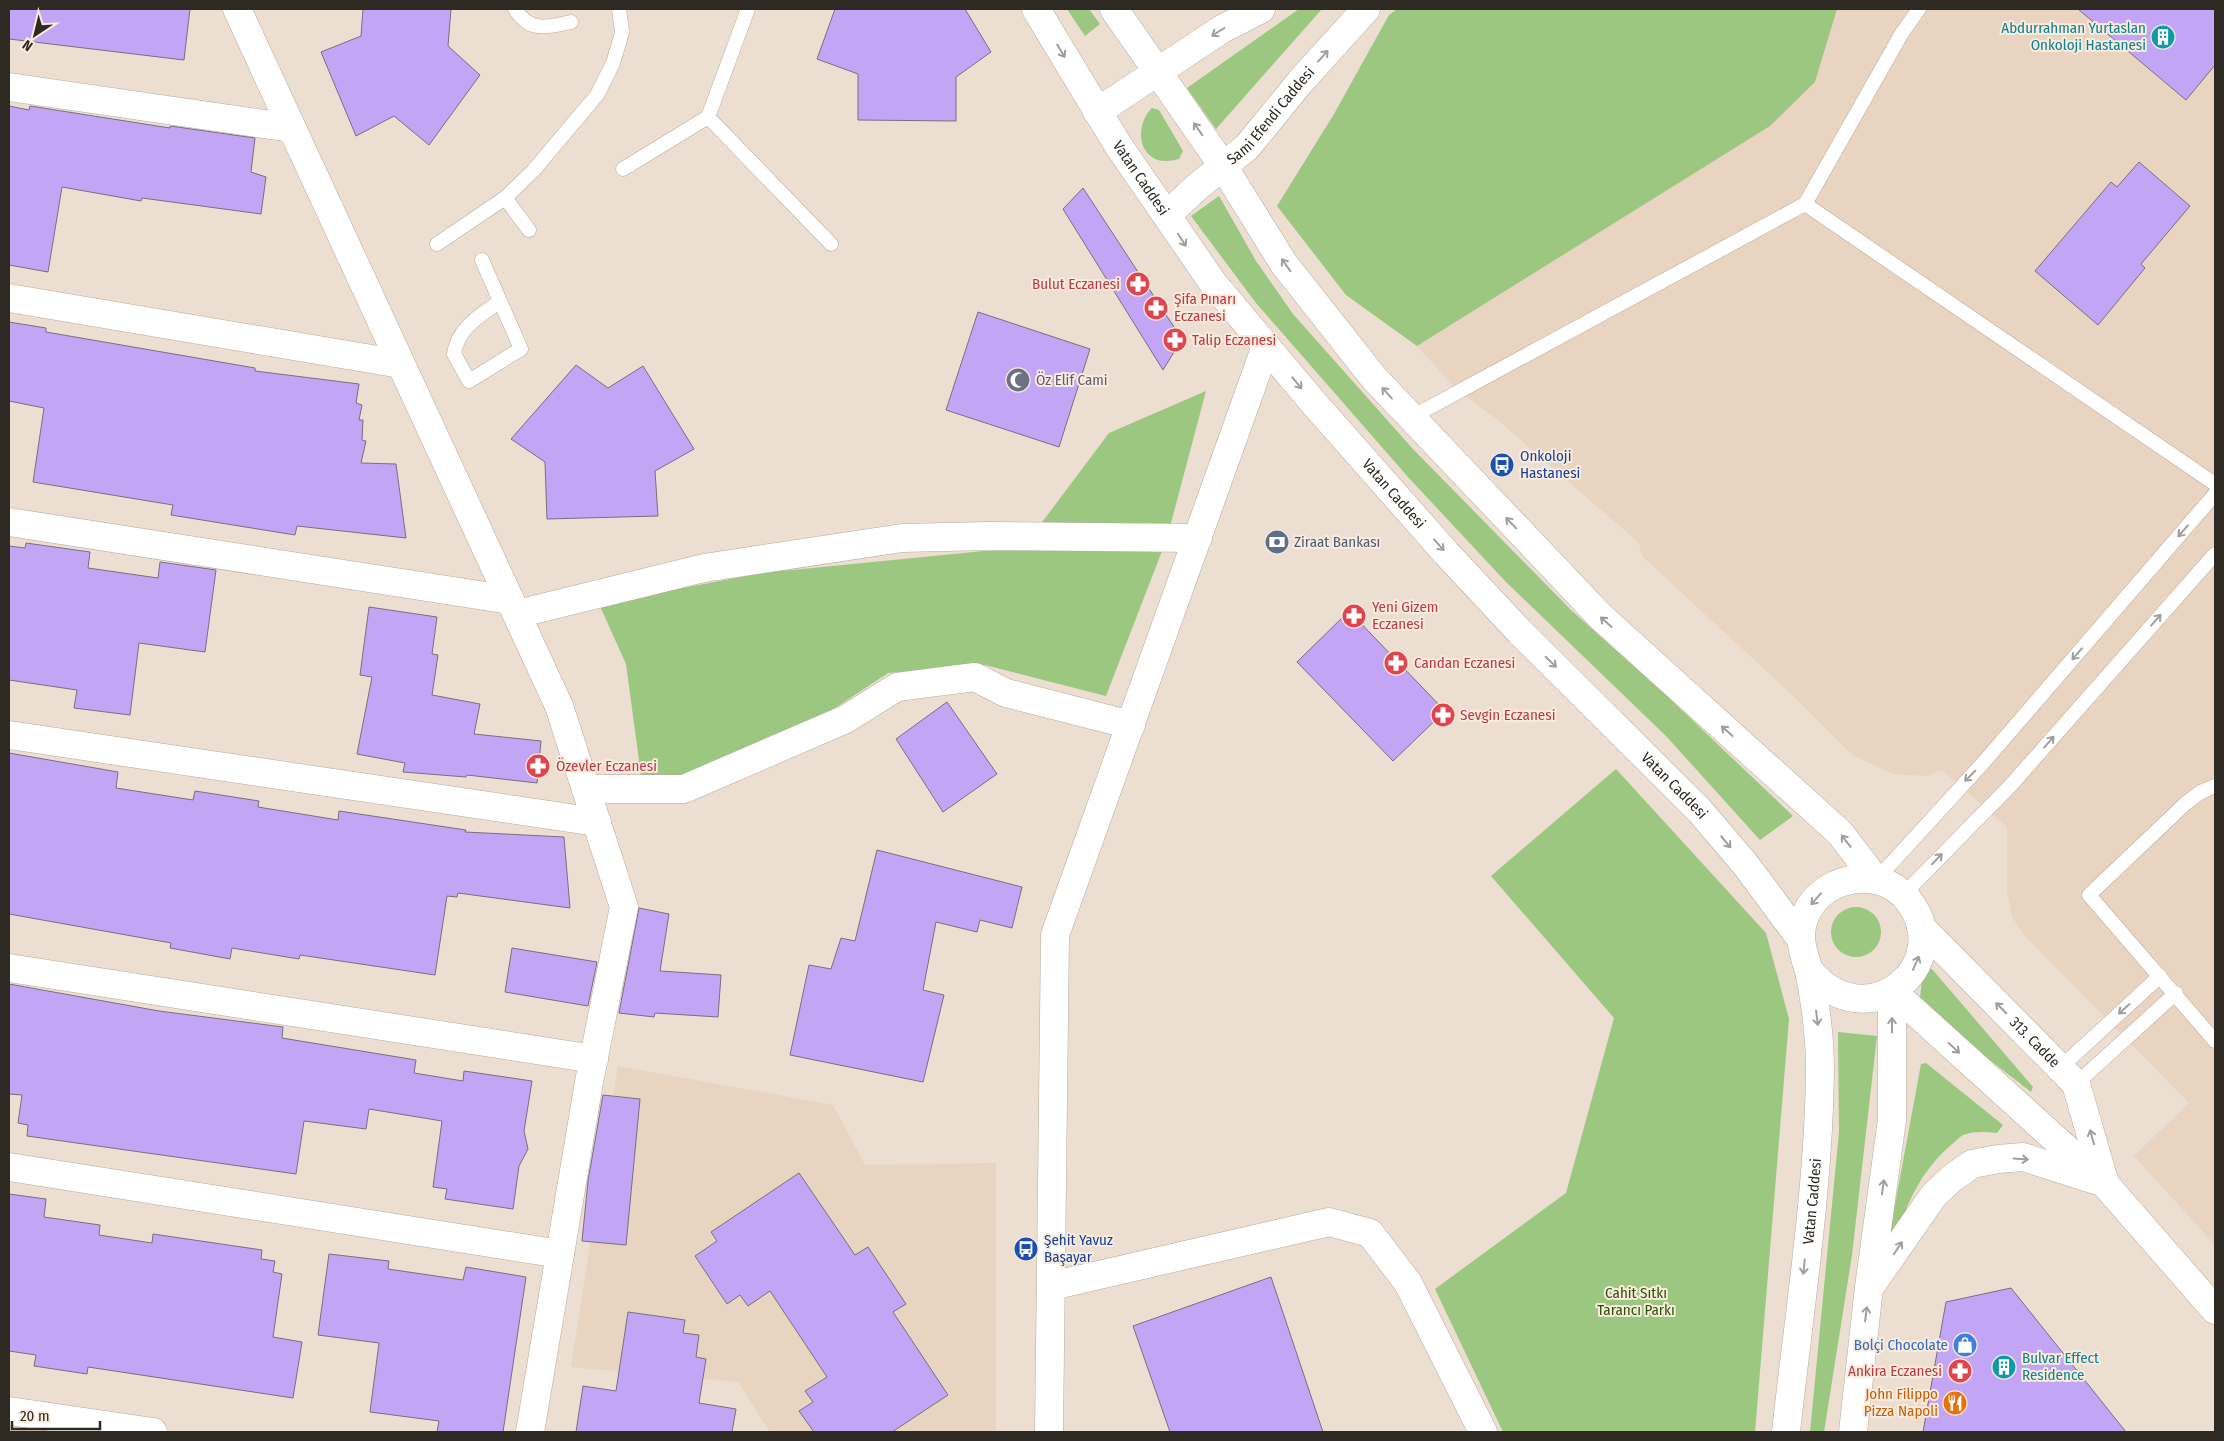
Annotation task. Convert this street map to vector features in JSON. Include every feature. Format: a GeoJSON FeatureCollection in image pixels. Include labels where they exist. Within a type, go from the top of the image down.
{"type":"FeatureCollection","features":[{"type":"Feature","properties":{"kind":"street"},"geometry":{"type":"LineString","coordinates":[[237,9],[559,706],[624,907],[594,1060],[530,1432]]}},
{"type":"Feature","properties":{"kind":"street","name":"Vatan Caddesi"},"geometry":{"type":"LineString","coordinates":[[1036,9],[1097,112],[1213,284],[1312,401],[1460,568],[1520,632],[1699,810],[1745,864],[1800,938],[1803,955],[1809,970],[1820,1038],[1819,1104],[1786,1432]]}},
{"type":"Feature","properties":{"kind":"street","name":"Vatan Caddesi"},"geometry":{"type":"LineString","coordinates":[[1114,9],[1223,166],[1284,264],[1374,378],[1601,617],[1840,833],[1876,880]]}},
{"type":"Feature","properties":{"kind":"street"},"geometry":{"type":"LineString","coordinates":[[1097,112],[1222,29],[1261,9]]}},
{"type":"Feature","properties":{"kind":"street","name":"Sami Efendi Caddesi"},"geometry":{"type":"LineString","coordinates":[[1167,215],[1197,186],[1247,147],[1300,82],[1366,9]]}},
{"type":"Feature","properties":{"kind":"street"},"geometry":{"type":"LineString","coordinates":[[9,86],[292,128]]}},
{"type":"Feature","properties":{"kind":"street"},"geometry":{"type":"LineString","coordinates":[[9,298],[401,364]]}},
{"type":"Feature","properties":{"kind":"street"},"geometry":{"type":"LineString","coordinates":[[1049,1432],[1055,935],[1266,346]]}},
{"type":"Feature","properties":{"kind":"street"},"geometry":{"type":"LineString","coordinates":[[9,522],[514,607],[704,568],[902,538],[989,536],[1198,538]]}},
{"type":"Feature","properties":{"kind":"street"},"geometry":{"type":"LineString","coordinates":[[586,789],[684,789],[846,719],[897,687],[975,677],[1006,693],[1131,725]]}},
{"type":"Feature","properties":{"kind":"street"},"geometry":{"type":"LineString","coordinates":[[9,735],[597,822]]}},
{"type":"Feature","properties":{"kind":"street","name":"Vatan Caddesi"},"geometry":{"type":"LineString","coordinates":[[1800,938],[1812,904],[1826,890],[1842,881],[1858,878],[1876,880],[1892,886],[1904,895],[1915,910],[1921,927],[1921,950],[1916,966],[1907,979],[1892,992],[1872,999],[1842,996],[1828,990],[1809,970]]}},
{"type":"Feature","properties":{"kind":"street","name":"313. Cadde"},"geometry":{"type":"LineString","coordinates":[[1921,927],[2068,1076],[2106,1184]]}},
{"type":"Feature","properties":{"kind":"street"},"geometry":{"type":"LineString","coordinates":[[9,968],[594,1060]]}},
{"type":"Feature","properties":{"kind":"street"},"geometry":{"type":"LineString","coordinates":[[1853,1432],[1869,1287],[1892,1120],[1892,992]]}},
{"type":"Feature","properties":{"kind":"street","name":"313. Cadde"},"geometry":{"type":"LineString","coordinates":[[1892,992],[2106,1184],[2215,1310]]}},
{"type":"Feature","properties":{"kind":"street"},"geometry":{"type":"LineString","coordinates":[[1869,1287],[1934,1195],[1951,1179],[1972,1164],[2023,1157],[2106,1184]]}},
{"type":"Feature","properties":{"kind":"street"},"geometry":{"type":"LineString","coordinates":[[9,1168],[560,1254]]}},
{"type":"Feature","properties":{"kind":"street"},"geometry":{"type":"LineString","coordinates":[[1051,1286],[1329,1222],[1370,1233],[1408,1283],[1483,1432]]}},
{"type":"Feature","properties":{"kind":"street"},"geometry":{"type":"LineString","coordinates":[[9,1411],[153,1432]]}},
{"type":"Feature","properties":{"kind":"lane"},"geometry":{"type":"LineString","coordinates":[[515,9],[529,23],[542,28],[571,22]]}},
{"type":"Feature","properties":{"kind":"lane"},"geometry":{"type":"LineString","coordinates":[[437,244],[505,198],[533,171],[597,95],[613,62],[622,32],[619,9]]}},
{"type":"Feature","properties":{"kind":"lane"},"geometry":{"type":"LineString","coordinates":[[623,169],[708,117],[748,9]]}},
{"type":"Feature","properties":{"kind":"lane"},"geometry":{"type":"LineString","coordinates":[[1410,418],[1805,204],[1902,33],[1919,9]]}},
{"type":"Feature","properties":{"kind":"lane"},"geometry":{"type":"LineString","coordinates":[[708,117],[831,244]]}},
{"type":"Feature","properties":{"kind":"lane"},"geometry":{"type":"LineString","coordinates":[[505,198],[529,230]]}},
{"type":"Feature","properties":{"kind":"lane"},"geometry":{"type":"LineString","coordinates":[[1805,204],[2215,484]]}},
{"type":"Feature","properties":{"kind":"lane"},"geometry":{"type":"LineString","coordinates":[[482,260],[500,301],[521,349],[468,381],[454,354],[458,337],[473,321],[500,301]]}},
{"type":"Feature","properties":{"kind":"lane"},"geometry":{"type":"LineString","coordinates":[[1876,880],[1983,763],[2215,494]]}},
{"type":"Feature","properties":{"kind":"lane"},"geometry":{"type":"LineString","coordinates":[[1904,895],[2011,785],[2215,554]]}},
{"type":"Feature","properties":{"kind":"lane"},"geometry":{"type":"LineString","coordinates":[[2215,786],[2201,792],[2186,803],[2089,895],[2215,1040]]}},
{"type":"Feature","properties":{"kind":"lane"},"geometry":{"type":"LineString","coordinates":[[2068,1076],[2160,976]]}},
{"type":"Feature","properties":{"kind":"lane"},"geometry":{"type":"LineString","coordinates":[[2068,1076],[2176,993]]}},
{"type":"Feature","properties":{"kind":"shaded area"},"geometry":{"type":"Polygon","coordinates":[[[1837,9],[2215,9],[2215,1245],[2134,1156],[2189,1103],[2025,936],[2012,917],[2007,891],[2007,827],[1942,770],[1927,776],[1893,774],[1852,755],[1791,694],[1642,556],[1639,543],[1498,420],[1458,391],[1417,346],[1770,126],[1815,82],[1837,9]]]}},
{"type":"Feature","properties":{"kind":"shaded area"},"geometry":{"type":"Polygon","coordinates":[[[618,1066],[833,1105],[865,1165],[996,1163],[996,1432],[770,1432],[738,1382],[571,1367],[618,1066]]]}},
{"type":"Feature","properties":{"kind":"green space"},"geometry":{"type":"Polygon","coordinates":[[[1067,9],[1089,9],[1100,24],[1085,36],[1067,9]]]}},
{"type":"Feature","properties":{"kind":"green space"},"geometry":{"type":"Polygon","coordinates":[[[1299,9],[1322,9],[1216,129],[1187,88],[1299,9]]]}},
{"type":"Feature","properties":{"kind":"green space"},"geometry":{"type":"Polygon","coordinates":[[[1397,9],[1837,9],[1815,82],[1770,126],[1417,346],[1346,295],[1277,206],[1334,114],[1389,15],[1397,9]]]}},
{"type":"Feature","properties":{"kind":"green space"},"geometry":{"type":"Polygon","coordinates":[[[1152,108],[1159,110],[1183,151],[1179,159],[1169,161],[1158,160],[1152,157],[1143,146],[1142,126],[1144,119],[1152,108]]]}},
{"type":"Feature","properties":{"kind":"green space"},"geometry":{"type":"Polygon","coordinates":[[[1219,196],[1256,261],[1293,314],[1412,448],[1571,610],[1667,696],[1793,816],[1760,840],[1666,736],[1506,582],[1408,477],[1256,303],[1191,216],[1219,196]]]}},
{"type":"Feature","properties":{"kind":"green space"},"geometry":{"type":"Polygon","coordinates":[[[1206,391],[1167,538],[1106,696],[985,665],[888,673],[832,710],[687,775],[641,775],[626,664],[599,604],[761,573],[1014,548],[1031,537],[1109,433],[1206,391]]]}},
{"type":"Feature","properties":{"kind":"green space","name":"Cahit Sıtkı Tarancı Parkı"},"geometry":{"type":"Polygon","coordinates":[[[1616,769],[1766,933],[1789,1019],[1755,1432],[1503,1432],[1435,1289],[1566,1193],[1614,1018],[1491,876],[1616,769]]]}},
{"type":"Feature","properties":{"kind":"green space"},"geometry":{"type":"Polygon","coordinates":[[[1856,907],[1874,914],[1881,932],[1874,950],[1856,957],[1838,950],[1831,932],[1838,914],[1856,907]]]}},
{"type":"Feature","properties":{"kind":"green space"},"geometry":{"type":"Polygon","coordinates":[[[1926,968],[1932,969],[2033,1087],[2031,1092],[1919,1005],[1923,973],[1926,968]]]}},
{"type":"Feature","properties":{"kind":"green space"},"geometry":{"type":"Polygon","coordinates":[[[1838,1032],[1877,1036],[1852,1255],[1824,1432],[1810,1432],[1839,1132],[1838,1032]]]}},
{"type":"Feature","properties":{"kind":"green space"},"geometry":{"type":"Polygon","coordinates":[[[1926,1063],[2003,1125],[1997,1133],[1976,1132],[1963,1135],[1941,1154],[1917,1186],[1897,1236],[1890,1232],[1921,1064],[1926,1063]]]}},
{"type":"Feature","properties":{"kind":"building"},"geometry":{"type":"Polygon","coordinates":[[[9,9],[190,9],[184,60],[9,39],[9,9]]]}},
{"type":"Feature","properties":{"kind":"building"},"geometry":{"type":"Polygon","coordinates":[[[363,9],[451,9],[448,46],[480,75],[429,145],[394,116],[356,136],[321,52],[361,36],[363,9]]]}},
{"type":"Feature","properties":{"kind":"building"},"geometry":{"type":"Polygon","coordinates":[[[835,9],[965,9],[991,52],[956,77],[956,121],[858,120],[858,74],[817,59],[835,9]]]}},
{"type":"Feature","properties":{"kind":"building","name":"Abdurrahman Yurtaslan Onkoloji Hastanesi"},"geometry":{"type":"Polygon","coordinates":[[[2078,9],[2215,9],[2215,65],[2186,100],[2078,9]]]}},
{"type":"Feature","properties":{"kind":"building"},"geometry":{"type":"Polygon","coordinates":[[[9,106],[29,110],[30,106],[170,128],[170,126],[255,138],[251,172],[266,177],[261,214],[142,198],[141,201],[62,187],[48,272],[9,265],[9,106]]]}},
{"type":"Feature","properties":{"kind":"building"},"geometry":{"type":"Polygon","coordinates":[[[2139,162],[2190,206],[2141,264],[2145,268],[2098,325],[2035,271],[2111,182],[2117,187],[2139,162]]]}},
{"type":"Feature","properties":{"kind":"building"},"geometry":{"type":"Polygon","coordinates":[[[1083,188],[1182,339],[1163,370],[1063,209],[1083,188]]]}},
{"type":"Feature","properties":{"kind":"building","name":"Öz Elif Cami"},"geometry":{"type":"Polygon","coordinates":[[[978,312],[1090,349],[1059,447],[946,410],[978,312]]]}},
{"type":"Feature","properties":{"kind":"building"},"geometry":{"type":"Polygon","coordinates":[[[9,322],[46,328],[46,332],[255,368],[255,371],[359,384],[356,403],[362,405],[359,420],[363,420],[362,440],[366,441],[361,463],[396,464],[406,538],[297,526],[295,535],[171,515],[173,505],[33,482],[44,408],[9,401],[9,322]]]}},
{"type":"Feature","properties":{"kind":"building"},"geometry":{"type":"Polygon","coordinates":[[[576,365],[608,388],[643,366],[694,449],[655,471],[658,516],[547,519],[545,462],[511,439],[576,365]]]}},
{"type":"Feature","properties":{"kind":"building"},"geometry":{"type":"Polygon","coordinates":[[[26,543],[90,552],[88,568],[158,578],[160,562],[216,570],[205,652],[139,643],[130,715],[74,708],[77,690],[9,680],[9,546],[25,548],[26,543]]]}},
{"type":"Feature","properties":{"kind":"building"},"geometry":{"type":"Polygon","coordinates":[[[369,607],[437,617],[432,654],[438,655],[432,695],[480,704],[474,734],[541,741],[537,783],[467,775],[466,777],[403,772],[405,763],[357,754],[372,677],[360,675],[369,607]]]}},
{"type":"Feature","properties":{"kind":"building"},"geometry":{"type":"Polygon","coordinates":[[[1349,611],[1445,711],[1393,761],[1297,662],[1349,611]]]}},
{"type":"Feature","properties":{"kind":"building"},"geometry":{"type":"Polygon","coordinates":[[[947,702],[997,774],[943,812],[896,739],[947,702]]]}},
{"type":"Feature","properties":{"kind":"building"},"geometry":{"type":"Polygon","coordinates":[[[9,753],[118,772],[116,788],[193,800],[195,791],[259,801],[258,807],[338,820],[339,811],[466,830],[465,832],[564,837],[570,908],[458,893],[457,897],[447,896],[435,975],[300,955],[299,959],[232,948],[230,959],[170,948],[171,943],[9,914],[9,753]]]}},
{"type":"Feature","properties":{"kind":"building"},"geometry":{"type":"Polygon","coordinates":[[[877,850],[1022,887],[1012,928],[980,920],[977,932],[936,922],[923,990],[944,995],[923,1082],[790,1055],[809,965],[831,969],[841,938],[855,941],[877,850]]]}},
{"type":"Feature","properties":{"kind":"building"},"geometry":{"type":"Polygon","coordinates":[[[639,908],[669,914],[660,971],[721,975],[718,1017],[655,1013],[654,1017],[619,1013],[639,908]]]}},
{"type":"Feature","properties":{"kind":"building"},"geometry":{"type":"Polygon","coordinates":[[[512,948],[597,962],[588,1006],[505,992],[512,948]]]}},
{"type":"Feature","properties":{"kind":"building"},"geometry":{"type":"Polygon","coordinates":[[[9,984],[159,1011],[283,1027],[282,1038],[416,1060],[414,1073],[463,1081],[464,1071],[532,1081],[524,1131],[528,1149],[519,1166],[513,1209],[445,1199],[447,1189],[433,1187],[442,1121],[369,1109],[366,1129],[304,1121],[296,1174],[27,1136],[28,1125],[18,1123],[22,1095],[9,1094],[9,984]]]}},
{"type":"Feature","properties":{"kind":"building"},"geometry":{"type":"Polygon","coordinates":[[[603,1095],[640,1099],[626,1245],[582,1241],[588,1181],[603,1095]]]}},
{"type":"Feature","properties":{"kind":"building"},"geometry":{"type":"Polygon","coordinates":[[[799,1173],[855,1255],[868,1247],[906,1304],[893,1312],[948,1395],[892,1432],[814,1432],[799,1411],[813,1402],[805,1391],[827,1377],[770,1291],[748,1306],[740,1295],[727,1304],[695,1256],[717,1241],[711,1232],[799,1173]]]}},
{"type":"Feature","properties":{"kind":"building"},"geometry":{"type":"Polygon","coordinates":[[[9,1194],[46,1199],[44,1217],[100,1225],[99,1235],[152,1243],[153,1234],[262,1250],[261,1259],[275,1261],[273,1272],[282,1274],[273,1337],[302,1342],[293,1398],[88,1367],[87,1374],[34,1366],[36,1355],[9,1351],[9,1194]]]}},
{"type":"Feature","properties":{"kind":"building"},"geometry":{"type":"Polygon","coordinates":[[[329,1254],[389,1261],[388,1269],[463,1280],[466,1267],[526,1277],[503,1432],[437,1432],[439,1421],[370,1412],[379,1343],[318,1335],[329,1254]]]}},
{"type":"Feature","properties":{"kind":"building"},"geometry":{"type":"Polygon","coordinates":[[[1271,1277],[1323,1432],[1170,1432],[1133,1326],[1271,1277]]]}},
{"type":"Feature","properties":{"kind":"building","name":"Bulvar Effect Residence"},"geometry":{"type":"Polygon","coordinates":[[[2011,1288],[2126,1432],[1923,1432],[1946,1302],[2011,1288]]]}},
{"type":"Feature","properties":{"kind":"building"},"geometry":{"type":"Polygon","coordinates":[[[628,1312],[685,1320],[683,1333],[699,1335],[696,1357],[706,1359],[699,1403],[736,1409],[732,1432],[576,1432],[583,1386],[616,1391],[628,1312]]]}},
{"type":"Feature","properties":{"kind":"place","name":"Abdurrahman Yurtaslan Onkoloji Hastanesi"},"geometry":{"type":"Point","coordinates":[2163,37]}},
{"type":"Feature","properties":{"kind":"place","name":"Bulut Eczanesi"},"geometry":{"type":"Point","coordinates":[1138,284]}},
{"type":"Feature","properties":{"kind":"place","name":"Şifa Pınarı Eczanesi"},"geometry":{"type":"Point","coordinates":[1156,308]}},
{"type":"Feature","properties":{"kind":"place","name":"Talip Eczanesi"},"geometry":{"type":"Point","coordinates":[1175,340]}},
{"type":"Feature","properties":{"kind":"place","name":"Öz Elif Cami"},"geometry":{"type":"Point","coordinates":[1018,380]}},
{"type":"Feature","properties":{"kind":"place","name":"Onkoloji Hastanesi"},"geometry":{"type":"Point","coordinates":[1502,465]}},
{"type":"Feature","properties":{"kind":"place","name":"Ziraat Bankası"},"geometry":{"type":"Point","coordinates":[1277,542]}},
{"type":"Feature","properties":{"kind":"place","name":"Yeni Gizem Eczanesi"},"geometry":{"type":"Point","coordinates":[1354,616]}},
{"type":"Feature","properties":{"kind":"place","name":"Candan Eczanesi"},"geometry":{"type":"Point","coordinates":[1396,663]}},
{"type":"Feature","properties":{"kind":"place","name":"Sevgin Eczanesi"},"geometry":{"type":"Point","coordinates":[1443,715]}},
{"type":"Feature","properties":{"kind":"place","name":"Özevler Eczanesi"},"geometry":{"type":"Point","coordinates":[538,766]}},
{"type":"Feature","properties":{"kind":"place","name":"Şehit Yavuz Başayar"},"geometry":{"type":"Point","coordinates":[1026,1249]}},
{"type":"Feature","properties":{"kind":"place","name":"Bolçi Chocolate"},"geometry":{"type":"Point","coordinates":[1965,1345]}},
{"type":"Feature","properties":{"kind":"place","name":"Bulvar Effect Residence"},"geometry":{"type":"Point","coordinates":[2004,1367]}},
{"type":"Feature","properties":{"kind":"place","name":"Ankira Eczanesi"},"geometry":{"type":"Point","coordinates":[1960,1371]}},
{"type":"Feature","properties":{"kind":"place","name":"John Filippo Pizza Napoli"},"geometry":{"type":"Point","coordinates":[1955,1403]}}]}
